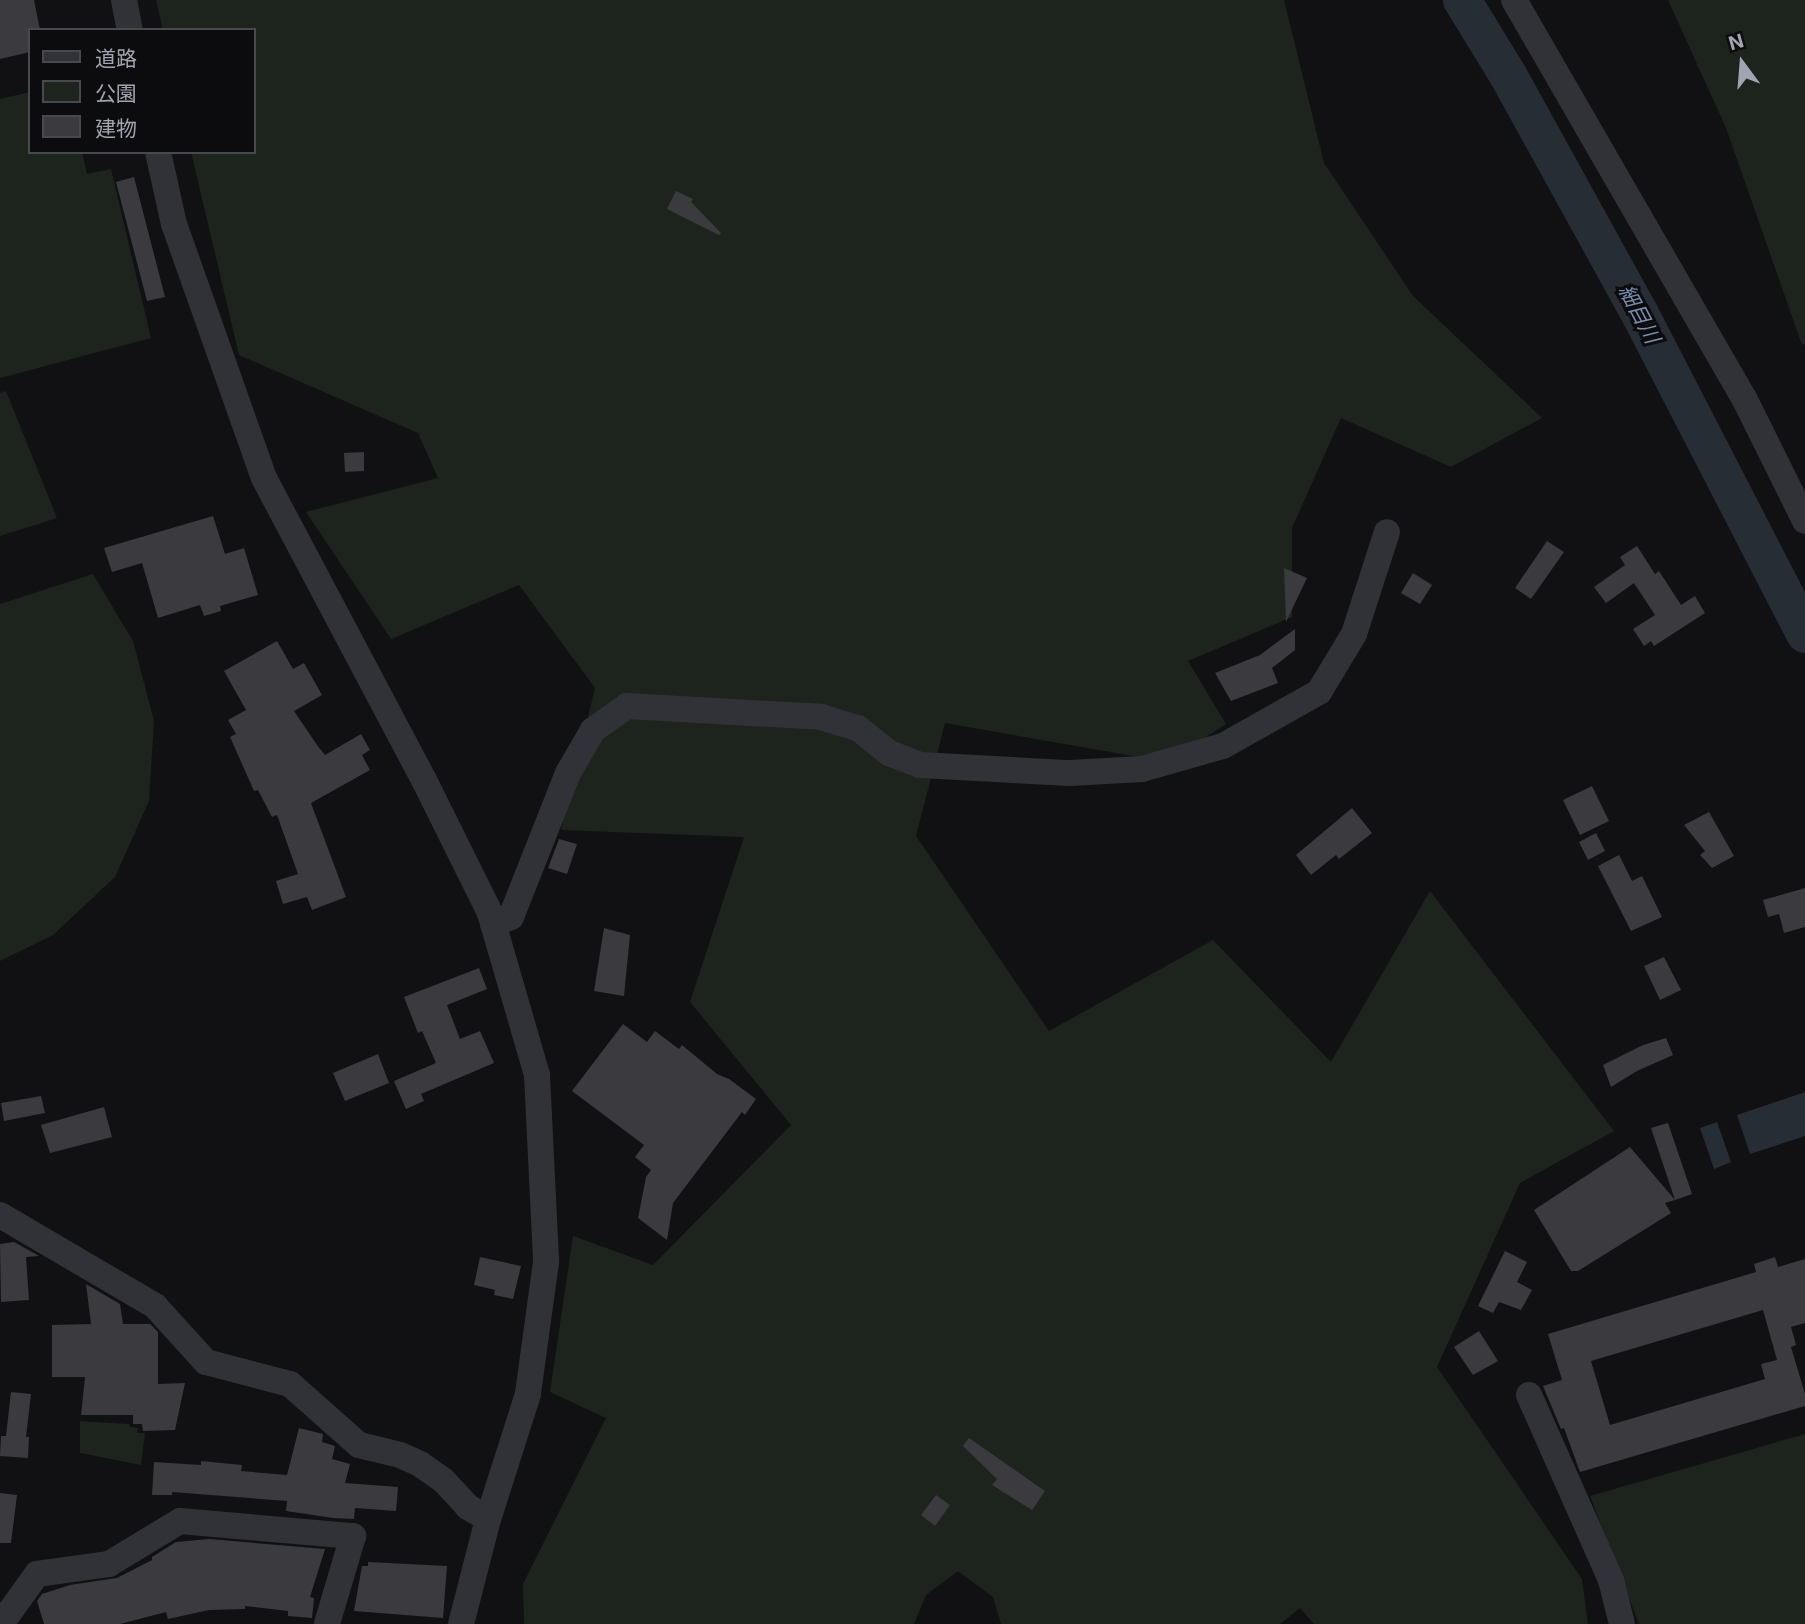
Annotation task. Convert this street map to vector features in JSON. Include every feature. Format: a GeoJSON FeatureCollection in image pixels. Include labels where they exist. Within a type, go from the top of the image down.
{"type":"FeatureCollection","features":[{"type":"Feature","properties":{"kind":"street"},"geometry":{"type":"LineString","coordinates":[[124,0],[130,28]]}},
{"type":"Feature","properties":{"kind":"street"},"geometry":{"type":"LineString","coordinates":[[1514,0],[1744,398],[1805,521]]}},
{"type":"Feature","properties":{"kind":"street"},"geometry":{"type":"LineString","coordinates":[[158,154],[174,224],[264,478],[424,780],[493,924],[537,1075],[546,1262],[528,1394],[488,1519],[461,1624]]}},
{"type":"Feature","properties":{"kind":"street"},"geometry":{"type":"LineString","coordinates":[[493,924],[510,917],[568,773],[593,730],[627,706],[821,717],[858,728],[888,753],[920,765],[1070,773],[1142,769],[1223,746],[1319,692],[1354,634],[1387,532]]}},
{"type":"Feature","properties":{"kind":"street"},"geometry":{"type":"LineString","coordinates":[[0,1215],[155,1306],[206,1362],[290,1384],[359,1445],[400,1455],[419,1464],[443,1480],[468,1507],[488,1519]]}},
{"type":"Feature","properties":{"kind":"street"},"geometry":{"type":"LineString","coordinates":[[1529,1395],[1611,1580],[1622,1624]]}},
{"type":"Feature","properties":{"kind":"street"},"geometry":{"type":"LineString","coordinates":[[1,1624],[37,1574],[109,1564],[180,1521],[353,1536],[327,1624]]}},
{"type":"Feature","properties":{"kind":"green space"},"geometry":{"type":"Polygon","coordinates":[[[156,0],[1284,0],[1324,163],[1413,296],[1542,418],[1451,467],[1341,418],[1292,528],[1292,617],[1188,661],[1226,724],[1167,762],[945,723],[916,836],[1049,1031],[1213,940],[1331,1062],[1430,891],[1614,1131],[1520,1183],[1437,1367],[1582,1579],[1588,1624],[1314,1624],[1300,1608],[1280,1624],[1001,1624],[993,1597],[958,1571],[926,1595],[914,1624],[524,1624],[523,1584],[606,1418],[550,1392],[573,1236],[653,1265],[791,1125],[690,1002],[744,837],[561,830],[595,688],[519,585],[391,639],[306,512],[438,478],[418,433],[239,355],[191,154],[256,154],[256,28],[163,28],[156,0]]]}},
{"type":"Feature","properties":{"kind":"green space"},"geometry":{"type":"Polygon","coordinates":[[[1668,0],[1805,0],[1805,344],[1802,345],[1726,128],[1668,0]]]}},
{"type":"Feature","properties":{"kind":"green space"},"geometry":{"type":"Polygon","coordinates":[[[28,92],[28,154],[82,154],[87,174],[111,169],[151,338],[0,378],[0,99],[28,92]]]}},
{"type":"Feature","properties":{"kind":"green space"},"geometry":{"type":"Polygon","coordinates":[[[6,391],[57,518],[0,536],[0,393],[6,391]]]}},
{"type":"Feature","properties":{"kind":"green space"},"geometry":{"type":"Polygon","coordinates":[[[93,574],[133,641],[154,721],[149,801],[115,877],[53,935],[0,961],[0,604],[93,574]]]}},
{"type":"Feature","properties":{"kind":"green space"},"geometry":{"type":"Polygon","coordinates":[[[80,1421],[129,1424],[130,1427],[138,1428],[137,1433],[145,1433],[141,1465],[80,1453],[80,1421]]]}},
{"type":"Feature","properties":{"kind":"green space"},"geometry":{"type":"Polygon","coordinates":[[[1805,1434],[1805,1624],[1639,1624],[1590,1496],[1805,1434]]]}},
{"type":"Feature","properties":{"kind":"shaded area"},"geometry":{"type":"Polygon","coordinates":[[[1805,1092],[1805,1136],[1750,1154],[1737,1115],[1805,1092]]]}},
{"type":"Feature","properties":{"kind":"shaded area"},"geometry":{"type":"Polygon","coordinates":[[[1717,1122],[1731,1162],[1714,1169],[1700,1128],[1717,1122]]]}},
{"type":"Feature","properties":{"kind":"building"},"geometry":{"type":"Polygon","coordinates":[[[0,0],[34,0],[40,28],[28,28],[28,52],[0,59],[0,0]]]}},
{"type":"Feature","properties":{"kind":"building"},"geometry":{"type":"Polygon","coordinates":[[[134,177],[165,297],[147,301],[116,182],[134,177]]]}},
{"type":"Feature","properties":{"kind":"building"},"geometry":{"type":"Polygon","coordinates":[[[676,191],[693,199],[691,202],[721,233],[719,235],[667,209],[676,191]]]}},
{"type":"Feature","properties":{"kind":"building"},"geometry":{"type":"Polygon","coordinates":[[[364,452],[364,471],[345,472],[344,453],[364,452]]]}},
{"type":"Feature","properties":{"kind":"building"},"geometry":{"type":"Polygon","coordinates":[[[213,516],[225,554],[244,548],[258,595],[220,606],[221,611],[204,616],[200,605],[158,618],[142,563],[112,572],[104,548],[213,516]]]}},
{"type":"Feature","properties":{"kind":"building"},"geometry":{"type":"Polygon","coordinates":[[[1547,541],[1564,552],[1531,599],[1515,588],[1547,541]]]}},
{"type":"Feature","properties":{"kind":"building"},"geometry":{"type":"Polygon","coordinates":[[[1637,546],[1655,574],[1659,571],[1681,605],[1695,596],[1705,613],[1654,646],[1651,641],[1644,646],[1633,629],[1655,615],[1634,583],[1606,603],[1594,587],[1625,565],[1620,557],[1637,546]]]}},
{"type":"Feature","properties":{"kind":"building"},"geometry":{"type":"Polygon","coordinates":[[[1284,568],[1307,578],[1286,622],[1284,568]]]}},
{"type":"Feature","properties":{"kind":"building"},"geometry":{"type":"Polygon","coordinates":[[[1413,573],[1432,585],[1420,604],[1401,593],[1413,573]]]}},
{"type":"Feature","properties":{"kind":"building"},"geometry":{"type":"Polygon","coordinates":[[[1295,629],[1295,650],[1272,668],[1278,683],[1231,701],[1215,673],[1260,655],[1295,629]]]}},
{"type":"Feature","properties":{"kind":"building"},"geometry":{"type":"Polygon","coordinates":[[[277,641],[293,669],[304,663],[322,695],[294,711],[325,755],[361,734],[370,750],[362,755],[370,770],[311,803],[346,897],[312,910],[307,897],[283,904],[276,881],[298,874],[277,815],[272,817],[258,790],[254,791],[230,737],[236,734],[228,720],[246,710],[224,671],[277,641]]]}},
{"type":"Feature","properties":{"kind":"building"},"geometry":{"type":"Polygon","coordinates":[[[1592,786],[1609,821],[1580,835],[1563,800],[1592,786]]]}},
{"type":"Feature","properties":{"kind":"building"},"geometry":{"type":"Polygon","coordinates":[[[1352,808],[1372,833],[1339,859],[1336,855],[1311,875],[1296,855],[1352,808]]]}},
{"type":"Feature","properties":{"kind":"building"},"geometry":{"type":"Polygon","coordinates":[[[1709,812],[1734,856],[1712,868],[1700,855],[1705,851],[1684,825],[1709,812]]]}},
{"type":"Feature","properties":{"kind":"building"},"geometry":{"type":"Polygon","coordinates":[[[1596,833],[1605,851],[1588,860],[1579,842],[1596,833]]]}},
{"type":"Feature","properties":{"kind":"building"},"geometry":{"type":"Polygon","coordinates":[[[559,839],[577,844],[567,874],[548,868],[559,839]]]}},
{"type":"Feature","properties":{"kind":"building"},"geometry":{"type":"Polygon","coordinates":[[[1619,855],[1632,881],[1642,876],[1662,917],[1631,931],[1598,866],[1619,855]]]}},
{"type":"Feature","properties":{"kind":"building"},"geometry":{"type":"Polygon","coordinates":[[[1805,888],[1805,927],[1784,933],[1779,914],[1768,917],[1763,900],[1805,888]]]}},
{"type":"Feature","properties":{"kind":"building"},"geometry":{"type":"Polygon","coordinates":[[[604,928],[630,935],[624,996],[594,991],[604,928]]]}},
{"type":"Feature","properties":{"kind":"building"},"geometry":{"type":"Polygon","coordinates":[[[1664,957],[1681,990],[1660,1000],[1644,966],[1664,957]]]}},
{"type":"Feature","properties":{"kind":"building"},"geometry":{"type":"Polygon","coordinates":[[[479,968],[487,989],[447,1005],[460,1039],[480,1031],[494,1063],[421,1094],[424,1101],[406,1109],[394,1081],[436,1063],[422,1031],[418,1033],[404,997],[479,968]]]}},
{"type":"Feature","properties":{"kind":"building"},"geometry":{"type":"Polygon","coordinates":[[[623,1024],[647,1042],[655,1031],[679,1049],[682,1045],[717,1074],[729,1079],[756,1099],[745,1115],[742,1112],[673,1203],[667,1240],[638,1218],[646,1177],[651,1170],[635,1157],[644,1145],[572,1091],[623,1024]]]}},
{"type":"Feature","properties":{"kind":"building"},"geometry":{"type":"Polygon","coordinates":[[[1666,1038],[1673,1055],[1637,1071],[1611,1087],[1603,1065],[1643,1045],[1666,1038]]]}},
{"type":"Feature","properties":{"kind":"building"},"geometry":{"type":"Polygon","coordinates":[[[378,1054],[389,1083],[345,1101],[333,1073],[378,1054]]]}},
{"type":"Feature","properties":{"kind":"building"},"geometry":{"type":"Polygon","coordinates":[[[41,1096],[45,1113],[4,1121],[1,1103],[41,1096]]]}},
{"type":"Feature","properties":{"kind":"building"},"geometry":{"type":"Polygon","coordinates":[[[104,1107],[112,1137],[50,1153],[41,1125],[104,1107]]]}},
{"type":"Feature","properties":{"kind":"building"},"geometry":{"type":"Polygon","coordinates":[[[1668,1123],[1692,1194],[1675,1200],[1651,1128],[1668,1123]]]}},
{"type":"Feature","properties":{"kind":"building"},"geometry":{"type":"Polygon","coordinates":[[[1630,1147],[1675,1200],[1665,1203],[1671,1213],[1578,1271],[1571,1271],[1534,1210],[1630,1147]]]}},
{"type":"Feature","properties":{"kind":"building"},"geometry":{"type":"Polygon","coordinates":[[[14,1242],[39,1256],[26,1257],[29,1300],[1,1302],[0,1244],[14,1242]]]}},
{"type":"Feature","properties":{"kind":"building"},"geometry":{"type":"Polygon","coordinates":[[[1505,1251],[1527,1262],[1517,1282],[1532,1290],[1521,1310],[1499,1302],[1493,1313],[1478,1306],[1505,1251]]]}},
{"type":"Feature","properties":{"kind":"building"},"geometry":{"type":"Polygon","coordinates":[[[480,1257],[521,1266],[513,1299],[494,1295],[495,1290],[474,1285],[480,1257]]]}},
{"type":"Feature","properties":{"kind":"building"},"geometry":{"type":"Polygon","coordinates":[[[1775,1257],[1778,1267],[1805,1259],[1805,1323],[1791,1327],[1796,1345],[1791,1347],[1805,1394],[1805,1406],[1580,1472],[1564,1428],[1561,1429],[1543,1386],[1562,1380],[1548,1334],[1756,1272],[1754,1264],[1775,1257]],[[1763,1310],[1591,1361],[1610,1425],[1765,1379],[1761,1364],[1777,1360],[1763,1310]]]}},
{"type":"Feature","properties":{"kind":"building"},"geometry":{"type":"Polygon","coordinates":[[[86,1284],[120,1304],[123,1324],[150,1324],[158,1332],[158,1384],[185,1383],[175,1430],[143,1431],[142,1424],[133,1424],[133,1415],[81,1415],[85,1377],[52,1377],[52,1325],[91,1324],[86,1284]]]}},
{"type":"Feature","properties":{"kind":"building"},"geometry":{"type":"Polygon","coordinates":[[[1479,1331],[1498,1361],[1473,1375],[1454,1347],[1479,1331]]]}},
{"type":"Feature","properties":{"kind":"building"},"geometry":{"type":"Polygon","coordinates":[[[11,1392],[31,1394],[26,1437],[29,1437],[28,1458],[0,1456],[1,1436],[6,1436],[11,1392]]]}},
{"type":"Feature","properties":{"kind":"building"},"geometry":{"type":"Polygon","coordinates":[[[299,1428],[323,1434],[322,1442],[335,1446],[332,1459],[350,1464],[345,1483],[398,1487],[396,1511],[355,1508],[354,1519],[333,1518],[286,1511],[287,1501],[172,1492],[172,1495],[152,1495],[154,1462],[201,1465],[201,1461],[242,1465],[241,1471],[287,1475],[299,1428]]]}},
{"type":"Feature","properties":{"kind":"building"},"geometry":{"type":"Polygon","coordinates":[[[969,1438],[1045,1491],[1032,1510],[992,1485],[997,1479],[963,1446],[969,1438]]]}},
{"type":"Feature","properties":{"kind":"building"},"geometry":{"type":"Polygon","coordinates":[[[0,1493],[17,1495],[11,1543],[0,1543],[0,1493]]]}},
{"type":"Feature","properties":{"kind":"building"},"geometry":{"type":"Polygon","coordinates":[[[936,1495],[950,1505],[935,1526],[921,1515],[936,1495]]]}},
{"type":"Feature","properties":{"kind":"building"},"geometry":{"type":"Polygon","coordinates":[[[209,1539],[325,1549],[310,1597],[314,1598],[312,1618],[288,1616],[288,1611],[245,1606],[245,1609],[209,1610],[168,1619],[166,1612],[120,1624],[44,1624],[37,1601],[42,1594],[70,1585],[117,1578],[152,1560],[152,1557],[176,1542],[209,1539]]]}},
{"type":"Feature","properties":{"kind":"building"},"geometry":{"type":"Polygon","coordinates":[[[368,1562],[447,1566],[443,1618],[354,1611],[362,1566],[368,1566],[368,1562]]]}},
{"type":"Feature","properties":{"kind":"waterway","name":"細目川"},"geometry":{"type":"LineString","coordinates":[[1462,0],[1508,75],[1640,314],[1805,634]]}}]}
